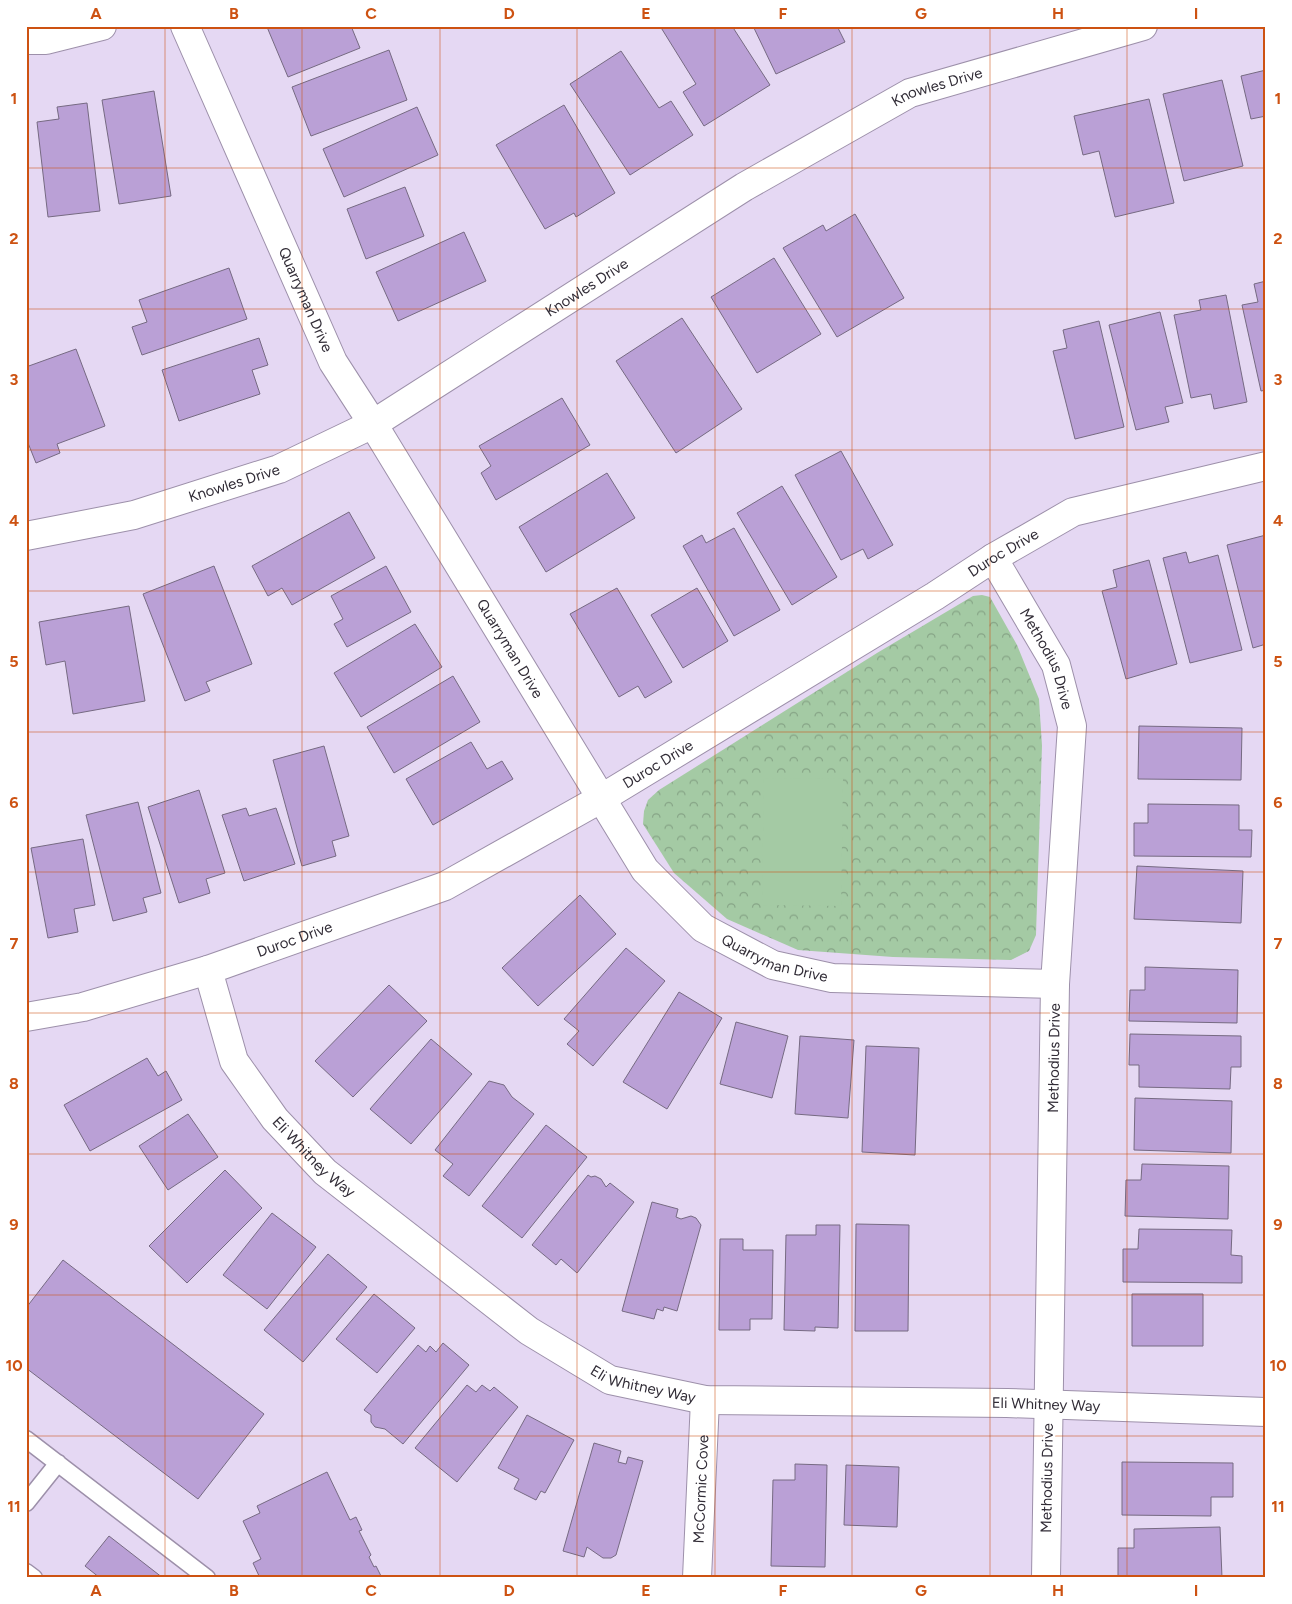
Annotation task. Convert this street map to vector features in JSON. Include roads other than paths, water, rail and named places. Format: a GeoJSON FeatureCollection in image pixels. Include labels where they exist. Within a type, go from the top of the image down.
{"type":"FeatureCollection","features":[{"type":"Feature","properties":{"kind":"street"},"geometry":{"type":"LineString","coordinates":[[26,40],[46,40],[102,26]]}},
{"type":"Feature","properties":{"kind":"street","name":"Quarryman Drive"},"geometry":{"type":"LineString","coordinates":[[185,26],[333,362],[373,424],[645,870],[703,928],[773,965],[832,978],[1056,984]]}},
{"type":"Feature","properties":{"kind":"street","name":"Knowles Drive"},"geometry":{"type":"LineString","coordinates":[[26,536],[134,516],[279,469],[373,424],[744,187],[910,93],[1143,26]]}},
{"type":"Feature","properties":{"kind":"street","name":"Duroc Drive"},"geometry":{"type":"LineString","coordinates":[[26,1017],[83,1008],[208,970],[445,886],[602,798],[935,596],[993,558],[1073,512],[1266,466]]}},
{"type":"Feature","properties":{"kind":"street","name":"Methodius Drive"},"geometry":{"type":"LineString","coordinates":[[993,558],[1056,665],[1072,726],[1056,984],[1046,1578]]}},
{"type":"Feature","properties":{"kind":"street","name":"Eli Whitney Way"},"geometry":{"type":"LineString","coordinates":[[208,970],[234,1061],[275,1119],[325,1172],[529,1331],[610,1380],[705,1400],[1048,1404],[1266,1412]]}},
{"type":"Feature","properties":{"kind":"street","name":"McCormic Cove"},"geometry":{"type":"LineString","coordinates":[[697,1578],[705,1400]]}},
{"type":"Feature","properties":{"kind":"lane"},"geometry":{"type":"LineString","coordinates":[[26,1439],[207,1578]]}},
{"type":"Feature","properties":{"kind":"lane"},"geometry":{"type":"LineString","coordinates":[[26,1503],[58,1463]]}},
{"type":"Feature","properties":{"kind":"lane"},"geometry":{"type":"LineString","coordinates":[[26,1572],[34,1578]]}}]}
